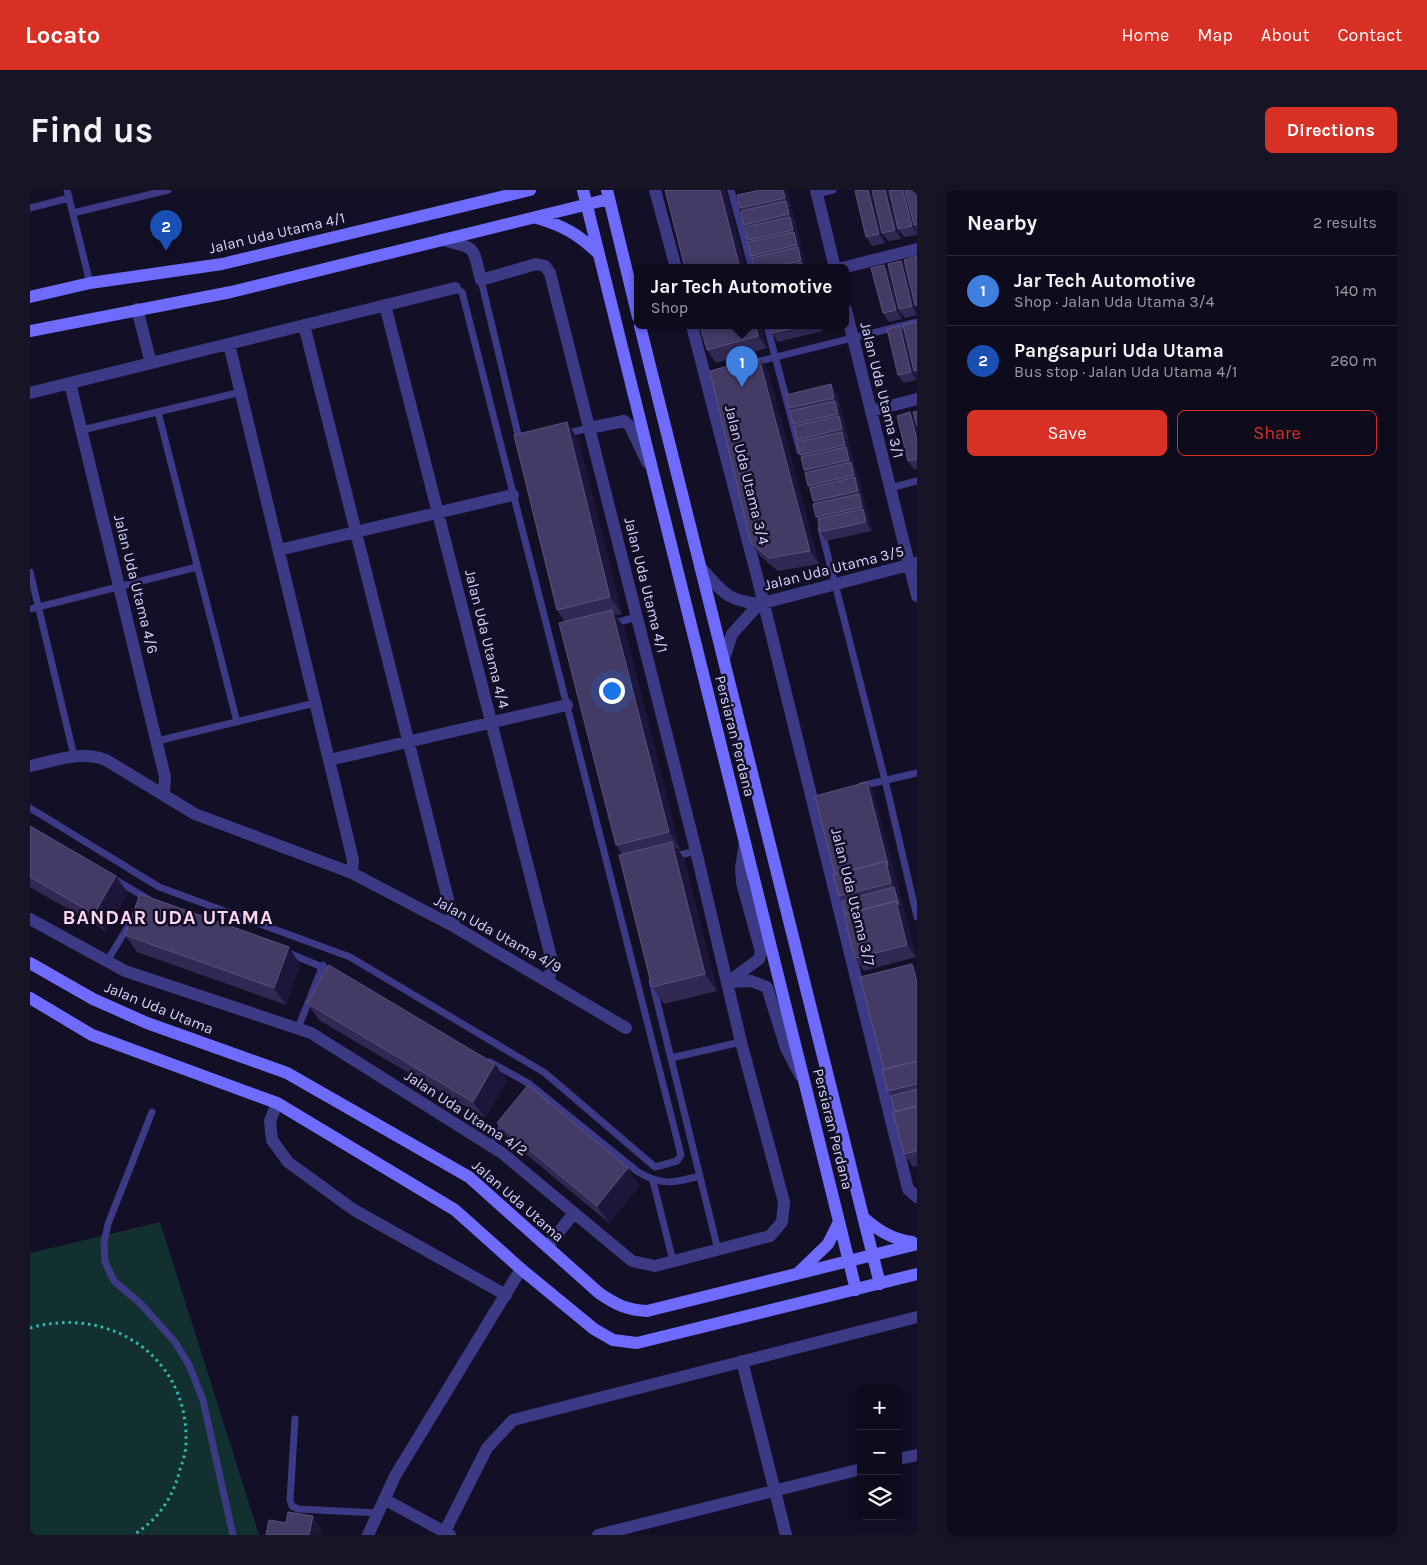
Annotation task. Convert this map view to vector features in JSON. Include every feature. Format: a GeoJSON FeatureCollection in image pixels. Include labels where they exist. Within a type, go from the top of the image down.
{"type":"FeatureCollection","features":[{"type":"Feature","properties":{"kind":"street","name":"Jalan Uda Utama 4/1"},"geometry":{"type":"LineString","coordinates":[[30,297],[90,283],[222,264],[530,190]]}},
{"type":"Feature","properties":{"kind":"street","name":"Persiaran Perdana"},"geometry":{"type":"LineString","coordinates":[[583,190],[856,1290]]}},
{"type":"Feature","properties":{"kind":"street"},"geometry":{"type":"LineString","coordinates":[[656,190],[675,264]]}},
{"type":"Feature","properties":{"kind":"street"},"geometry":{"type":"LineString","coordinates":[[816,192],[834,264]]}},
{"type":"Feature","properties":{"kind":"street"},"geometry":{"type":"LineString","coordinates":[[30,331],[231,292],[586,205],[608,195],[634,301]]}},
{"type":"Feature","properties":{"kind":"street"},"geometry":{"type":"LineString","coordinates":[[536,217],[561,225],[580,236],[598,254]]}},
{"type":"Feature","properties":{"kind":"street"},"geometry":{"type":"LineString","coordinates":[[442,240],[469,246],[473,250],[481,280]]}},
{"type":"Feature","properties":{"kind":"street"},"geometry":{"type":"LineString","coordinates":[[849,266],[917,249]]}},
{"type":"Feature","properties":{"kind":"street","name":"Jalan Uda Utama 4/1"},"geometry":{"type":"LineString","coordinates":[[481,280],[536,264],[545,266],[548,269],[696,851],[741,1042]]}},
{"type":"Feature","properties":{"kind":"street"},"geometry":{"type":"LineString","coordinates":[[30,393],[455,288]]}},
{"type":"Feature","properties":{"kind":"street","name":"Jalan Uda Utama 4/4"},"geometry":{"type":"LineString","coordinates":[[385,305],[552,961],[549,981]]}},
{"type":"Feature","properties":{"kind":"street"},"geometry":{"type":"LineString","coordinates":[[137,309],[151,363]]}},
{"type":"Feature","properties":{"kind":"street","name":"Jalan Uda Utama 3/1"},"geometry":{"type":"LineString","coordinates":[[849,322],[890,488],[913,564],[917,596]]}},
{"type":"Feature","properties":{"kind":"street"},"geometry":{"type":"LineString","coordinates":[[304,325],[455,927]]}},
{"type":"Feature","properties":{"kind":"street","name":"Persiaran Perdana"},"geometry":{"type":"LineString","coordinates":[[641,329],[880,1284]]}},
{"type":"Feature","properties":{"kind":"street","name":"Jalan Uda Utama 3/4"},"geometry":{"type":"LineString","coordinates":[[693,329],[709,374],[761,603]]}},
{"type":"Feature","properties":{"kind":"street"},"geometry":{"type":"LineString","coordinates":[[229,344],[353,860],[352,873]]}},
{"type":"Feature","properties":{"kind":"street","name":"Jalan Uda Utama 4/6"},"geometry":{"type":"LineString","coordinates":[[70,383],[166,777],[164,794]]}},
{"type":"Feature","properties":{"kind":"street"},"geometry":{"type":"LineString","coordinates":[[871,411],[917,399]]}},
{"type":"Feature","properties":{"kind":"street"},"geometry":{"type":"LineString","coordinates":[[589,428],[624,422],[630,426],[654,478]]}},
{"type":"Feature","properties":{"kind":"street"},"geometry":{"type":"LineString","coordinates":[[279,550],[513,495]]}},
{"type":"Feature","properties":{"kind":"street","name":"Jalan Uda Utama 3/5"},"geometry":{"type":"LineString","coordinates":[[761,603],[913,564]]}},
{"type":"Feature","properties":{"kind":"street"},"geometry":{"type":"LineString","coordinates":[[700,567],[728,596],[737,602],[761,603]]}},
{"type":"Feature","properties":{"kind":"street"},"geometry":{"type":"LineString","coordinates":[[724,659],[732,634],[761,603]]}},
{"type":"Feature","properties":{"kind":"street","name":"Jalan Uda Utama 3/7"},"geometry":{"type":"LineString","coordinates":[[761,603],[816,797],[861,981],[908,1189],[916,1197]]}},
{"type":"Feature","properties":{"kind":"street"},"geometry":{"type":"LineString","coordinates":[[329,760],[566,706]]}},
{"type":"Feature","properties":{"kind":"street","name":"Jalan Uda Utama 4/9"},"geometry":{"type":"LineString","coordinates":[[30,766],[74,756],[95,756],[106,760],[195,814],[352,873],[455,927],[626,1028]]}},
{"type":"Feature","properties":{"kind":"street"},"geometry":{"type":"LineString","coordinates":[[728,982],[758,959],[760,952],[742,883],[740,868],[745,843]]}},
{"type":"Feature","properties":{"kind":"street","name":"Jalan Uda Utama 4/2"},"geometry":{"type":"LineString","coordinates":[[32,924],[126,971],[311,1033],[490,1146],[632,1261],[655,1266],[770,1236],[782,1222],[784,1202],[741,1042]]}},
{"type":"Feature","properties":{"kind":"street","name":"Jalan Uda Utama"},"geometry":{"type":"LineString","coordinates":[[30,963],[93,999],[147,1023],[287,1074],[469,1177],[547,1247],[617,1306],[633,1311],[646,1311],[917,1243]]}},
{"type":"Feature","properties":{"kind":"street"},"geometry":{"type":"LineString","coordinates":[[728,982],[751,981],[767,987],[786,1048],[804,1083]]}},
{"type":"Feature","properties":{"kind":"street"},"geometry":{"type":"LineString","coordinates":[[30,998],[92,1035],[277,1104],[455,1210],[521,1269],[594,1329],[613,1340],[637,1343],[917,1274]]}},
{"type":"Feature","properties":{"kind":"street"},"geometry":{"type":"LineString","coordinates":[[277,1104],[270,1121],[272,1140],[288,1162],[354,1210],[506,1294]]}},
{"type":"Feature","properties":{"kind":"street"},"geometry":{"type":"LineString","coordinates":[[547,1247],[574,1213]]}},
{"type":"Feature","properties":{"kind":"street"},"geometry":{"type":"LineString","coordinates":[[864,1218],[879,1232],[917,1243]]}},
{"type":"Feature","properties":{"kind":"street"},"geometry":{"type":"LineString","coordinates":[[798,1274],[828,1244],[839,1222]]}},
{"type":"Feature","properties":{"kind":"street"},"geometry":{"type":"LineString","coordinates":[[368,1535],[395,1476],[521,1269]]}},
{"type":"Feature","properties":{"kind":"street"},"geometry":{"type":"LineString","coordinates":[[384,1499],[446,1534],[487,1448],[513,1420],[742,1361],[916,1320]]}},
{"type":"Feature","properties":{"kind":"street"},"geometry":{"type":"LineString","coordinates":[[742,1361],[786,1535]]}},
{"type":"Feature","properties":{"kind":"street"},"geometry":{"type":"LineString","coordinates":[[902,1459],[917,1455]]}},
{"type":"Feature","properties":{"kind":"street"},"geometry":{"type":"LineString","coordinates":[[598,1535],[857,1470]]}},
{"type":"Feature","properties":{"kind":"lane"},"geometry":{"type":"LineString","coordinates":[[67,190],[90,283]]}},
{"type":"Feature","properties":{"kind":"lane"},"geometry":{"type":"LineString","coordinates":[[72,213],[168,190]]}},
{"type":"Feature","properties":{"kind":"lane"},"geometry":{"type":"LineString","coordinates":[[732,190],[751,264]]}},
{"type":"Feature","properties":{"kind":"lane"},"geometry":{"type":"LineString","coordinates":[[816,192],[833,190]]}},
{"type":"Feature","properties":{"kind":"lane"},"geometry":{"type":"LineString","coordinates":[[30,208],[69,198]]}},
{"type":"Feature","properties":{"kind":"lane"},"geometry":{"type":"LineString","coordinates":[[481,280],[523,454]]}},
{"type":"Feature","properties":{"kind":"lane"},"geometry":{"type":"LineString","coordinates":[[30,808],[158,887],[350,957],[545,1073],[655,1168],[677,1161],[681,1155],[462,292],[455,288]]}},
{"type":"Feature","properties":{"kind":"lane"},"geometry":{"type":"LineString","coordinates":[[740,366],[917,322]]}},
{"type":"Feature","properties":{"kind":"lane"},"geometry":{"type":"LineString","coordinates":[[768,329],[803,461]]}},
{"type":"Feature","properties":{"kind":"lane"},"geometry":{"type":"LineString","coordinates":[[82,430],[240,392]]}},
{"type":"Feature","properties":{"kind":"lane"},"geometry":{"type":"LineString","coordinates":[[158,412],[236,722]]}},
{"type":"Feature","properties":{"kind":"lane"},"geometry":{"type":"LineString","coordinates":[[555,436],[589,428]]}},
{"type":"Feature","properties":{"kind":"lane"},"geometry":{"type":"LineString","coordinates":[[521,444],[529,442]]}},
{"type":"Feature","properties":{"kind":"lane"},"geometry":{"type":"LineString","coordinates":[[890,488],[917,481]]}},
{"type":"Feature","properties":{"kind":"lane"},"geometry":{"type":"LineString","coordinates":[[818,518],[885,780],[917,916]]}},
{"type":"Feature","properties":{"kind":"lane"},"geometry":{"type":"LineString","coordinates":[[30,609],[197,567]]}},
{"type":"Feature","properties":{"kind":"lane"},"geometry":{"type":"LineString","coordinates":[[30,572],[74,756]]}},
{"type":"Feature","properties":{"kind":"lane"},"geometry":{"type":"LineString","coordinates":[[602,626],[637,617]]}},
{"type":"Feature","properties":{"kind":"lane"},"geometry":{"type":"LineString","coordinates":[[157,741],[316,703]]}},
{"type":"Feature","properties":{"kind":"lane"},"geometry":{"type":"LineString","coordinates":[[848,789],[917,773]]}},
{"type":"Feature","properties":{"kind":"lane"},"geometry":{"type":"LineString","coordinates":[[661,861],[696,851]]}},
{"type":"Feature","properties":{"kind":"lane"},"geometry":{"type":"LineString","coordinates":[[104,873],[146,898],[155,901]]}},
{"type":"Feature","properties":{"kind":"lane"},"geometry":{"type":"LineString","coordinates":[[141,906],[146,898]]}},
{"type":"Feature","properties":{"kind":"lane"},"geometry":{"type":"LineString","coordinates":[[107,961],[136,914]]}},
{"type":"Feature","properties":{"kind":"lane"},"geometry":{"type":"LineString","coordinates":[[281,950],[323,966],[340,975]]}},
{"type":"Feature","properties":{"kind":"lane"},"geometry":{"type":"LineString","coordinates":[[298,1028],[323,966]]}},
{"type":"Feature","properties":{"kind":"lane"},"geometry":{"type":"LineString","coordinates":[[650,973],[718,1250]]}},
{"type":"Feature","properties":{"kind":"lane"},"geometry":{"type":"LineString","coordinates":[[671,1058],[741,1042]]}},
{"type":"Feature","properties":{"kind":"lane"},"geometry":{"type":"LineString","coordinates":[[485,1060],[528,1083],[638,1172],[653,1181],[673,1183],[700,1176]]}},
{"type":"Feature","properties":{"kind":"lane"},"geometry":{"type":"LineString","coordinates":[[524,1091],[528,1083]]}},
{"type":"Feature","properties":{"kind":"lane"},"geometry":{"type":"LineString","coordinates":[[152,1112],[108,1224],[104,1242],[105,1262],[114,1281],[146,1310],[175,1342],[189,1365],[203,1400],[233,1535]]}},
{"type":"Feature","properties":{"kind":"lane"},"geometry":{"type":"LineString","coordinates":[[490,1146],[509,1115]]}},
{"type":"Feature","properties":{"kind":"lane"},"geometry":{"type":"LineString","coordinates":[[653,1181],[674,1261]]}},
{"type":"Feature","properties":{"kind":"lane"},"geometry":{"type":"LineString","coordinates":[[295,1419],[290,1500],[292,1506],[298,1509],[378,1512]]}},
{"type":"Feature","properties":{"kind":"path"},"geometry":{"type":"LineString","coordinates":[[30,1328],[65,1322],[107,1327],[124,1334],[151,1353],[172,1382],[181,1405],[186,1430],[184,1455],[172,1495],[156,1518],[133,1535]]}},
{"type":"Feature","properties":{"kind":"green space"},"geometry":{"type":"Polygon","coordinates":[[[160,1222],[259,1535],[30,1535],[30,1253],[160,1222]]]}},
{"type":"Feature","properties":{"kind":"building"},"geometry":{"type":"Polygon","coordinates":[[[665,190],[720,190],[739,264],[684,264],[665,190]]]}},
{"type":"Feature","properties":{"kind":"building"},"geometry":{"type":"Polygon","coordinates":[[[760,190],[783,190],[785,198],[740,208],[737,195],[760,190]]]}},
{"type":"Feature","properties":{"kind":"building"},"geometry":{"type":"Polygon","coordinates":[[[868,190],[879,234],[866,237],[855,191],[868,190]]]}},
{"type":"Feature","properties":{"kind":"building"},"geometry":{"type":"Polygon","coordinates":[[[872,190],[885,190],[895,230],[882,233],[872,190]]]}},
{"type":"Feature","properties":{"kind":"building"},"geometry":{"type":"Polygon","coordinates":[[[889,190],[903,190],[912,226],[898,229],[889,190]]]}},
{"type":"Feature","properties":{"kind":"building"},"geometry":{"type":"Polygon","coordinates":[[[905,190],[917,190],[917,224],[914,225],[905,190]]]}},
{"type":"Feature","properties":{"kind":"building"},"geometry":{"type":"Polygon","coordinates":[[[786,201],[789,214],[744,225],[741,211],[786,201]]]}},
{"type":"Feature","properties":{"kind":"building"},"geometry":{"type":"Polygon","coordinates":[[[790,217],[793,230],[748,240],[745,227],[790,217]]]}},
{"type":"Feature","properties":{"kind":"building"},"geometry":{"type":"Polygon","coordinates":[[[794,232],[797,245],[751,256],[748,242],[794,232]]]}},
{"type":"Feature","properties":{"kind":"building"},"geometry":{"type":"Polygon","coordinates":[[[798,247],[801,261],[786,264],[753,264],[752,258],[798,247]]]}},
{"type":"Feature","properties":{"kind":"building"},"geometry":{"type":"Polygon","coordinates":[[[917,256],[917,305],[915,305],[904,260],[917,256]]]}},
{"type":"Feature","properties":{"kind":"building"},"geometry":{"type":"Polygon","coordinates":[[[901,261],[912,306],[899,309],[888,264],[901,261]]]}},
{"type":"Feature","properties":{"kind":"building"},"geometry":{"type":"Polygon","coordinates":[[[884,265],[896,310],[883,313],[871,268],[884,265]]]}},
{"type":"Feature","properties":{"kind":"building"},"geometry":{"type":"Polygon","coordinates":[[[916,322],[917,370],[914,371],[903,325],[916,322]]]}},
{"type":"Feature","properties":{"kind":"building"},"geometry":{"type":"Polygon","coordinates":[[[900,326],[911,372],[898,375],[887,329],[900,326]]]}},
{"type":"Feature","properties":{"kind":"building"},"geometry":{"type":"Polygon","coordinates":[[[701,329],[757,329],[758,336],[707,350],[701,329]]]}},
{"type":"Feature","properties":{"kind":"building"},"geometry":{"type":"Polygon","coordinates":[[[771,329],[790,329],[772,333],[771,329]]]}},
{"type":"Feature","properties":{"kind":"building"},"geometry":{"type":"Polygon","coordinates":[[[759,358],[810,551],[769,558],[751,543],[710,371],[759,358]]]}},
{"type":"Feature","properties":{"kind":"building"},"geometry":{"type":"Polygon","coordinates":[[[831,384],[834,398],[789,408],[786,395],[831,384]]]}},
{"type":"Feature","properties":{"kind":"building"},"geometry":{"type":"Polygon","coordinates":[[[835,401],[838,414],[793,424],[790,411],[835,401]]]}},
{"type":"Feature","properties":{"kind":"building"},"geometry":{"type":"Polygon","coordinates":[[[917,411],[917,426],[913,412],[917,411]]]}},
{"type":"Feature","properties":{"kind":"building"},"geometry":{"type":"Polygon","coordinates":[[[910,412],[917,440],[917,459],[908,461],[897,416],[910,412]]]}},
{"type":"Feature","properties":{"kind":"building"},"geometry":{"type":"Polygon","coordinates":[[[839,416],[842,429],[797,440],[794,426],[839,416]]]}},
{"type":"Feature","properties":{"kind":"building"},"geometry":{"type":"Polygon","coordinates":[[[567,422],[610,597],[557,610],[514,435],[567,422]]]}},
{"type":"Feature","properties":{"kind":"building"},"geometry":{"type":"Polygon","coordinates":[[[842,432],[845,445],[800,455],[797,442],[842,432]]]}},
{"type":"Feature","properties":{"kind":"building"},"geometry":{"type":"Polygon","coordinates":[[[846,447],[849,460],[804,470],[801,457],[846,447]]]}},
{"type":"Feature","properties":{"kind":"building"},"geometry":{"type":"Polygon","coordinates":[[[851,462],[854,475],[808,486],[805,473],[851,462]]]}},
{"type":"Feature","properties":{"kind":"building"},"geometry":{"type":"Polygon","coordinates":[[[855,477],[858,491],[813,501],[810,488],[855,477]]]}},
{"type":"Feature","properties":{"kind":"building"},"geometry":{"type":"Polygon","coordinates":[[[859,494],[862,507],[816,517],[813,504],[859,494]]]}},
{"type":"Feature","properties":{"kind":"building"},"geometry":{"type":"Polygon","coordinates":[[[863,509],[866,522],[820,532],[818,519],[863,509]]]}},
{"type":"Feature","properties":{"kind":"building"},"geometry":{"type":"Polygon","coordinates":[[[612,610],[669,832],[616,845],[559,623],[612,610]]]}},
{"type":"Feature","properties":{"kind":"building"},"geometry":{"type":"Polygon","coordinates":[[[867,782],[888,865],[886,861],[835,874],[815,796],[867,782]]]}},
{"type":"Feature","properties":{"kind":"building"},"geometry":{"type":"Polygon","coordinates":[[[30,826],[116,876],[94,914],[30,877],[30,826]]]}},
{"type":"Feature","properties":{"kind":"building"},"geometry":{"type":"Polygon","coordinates":[[[672,842],[705,974],[652,987],[619,855],[672,842]]]}},
{"type":"Feature","properties":{"kind":"building"},"geometry":{"type":"Polygon","coordinates":[[[886,861],[891,883],[839,896],[833,875],[886,861]]]}},
{"type":"Feature","properties":{"kind":"building"},"geometry":{"type":"Polygon","coordinates":[[[894,887],[899,905],[896,901],[845,914],[842,901],[894,887]]]}},
{"type":"Feature","properties":{"kind":"building"},"geometry":{"type":"Polygon","coordinates":[[[140,894],[289,947],[274,988],[125,935],[140,894]]]}},
{"type":"Feature","properties":{"kind":"building"},"geometry":{"type":"Polygon","coordinates":[[[896,901],[907,945],[855,958],[844,915],[896,901]]]}},
{"type":"Feature","properties":{"kind":"building"},"geometry":{"type":"Polygon","coordinates":[[[912,964],[917,982],[917,1061],[884,1069],[860,977],[912,964]]]}},
{"type":"Feature","properties":{"kind":"building"},"geometry":{"type":"Polygon","coordinates":[[[329,965],[495,1064],[473,1102],[307,1003],[329,965]]]}},
{"type":"Feature","properties":{"kind":"building"},"geometry":{"type":"Polygon","coordinates":[[[917,1061],[917,1084],[888,1091],[882,1070],[917,1061]]]}},
{"type":"Feature","properties":{"kind":"building"},"geometry":{"type":"Polygon","coordinates":[[[528,1085],[628,1168],[597,1206],[497,1123],[528,1085]]]}},
{"type":"Feature","properties":{"kind":"building"},"geometry":{"type":"Polygon","coordinates":[[[917,1089],[917,1106],[895,1112],[891,1096],[917,1089]]]}},
{"type":"Feature","properties":{"kind":"building"},"geometry":{"type":"Polygon","coordinates":[[[917,1106],[917,1151],[904,1154],[893,1112],[917,1106]]]}},
{"type":"Feature","properties":{"kind":"building"},"geometry":{"type":"Polygon","coordinates":[[[288,1512],[313,1516],[309,1535],[266,1535],[269,1520],[286,1523],[288,1512]]]}},
{"type":"Feature","properties":{"kind":"place","name":"Pangsapuri Uda Utama"},"geometry":{"type":"Point","coordinates":[166,251]}},
{"type":"Feature","properties":{"kind":"place","name":"Jar Tech Automotive"},"geometry":{"type":"Point","coordinates":[742,387]}},
{"type":"Feature","properties":{"kind":"district","name":"BANDAR UDA UTAMA"},"geometry":{"type":"Point","coordinates":[168,917]}}]}
